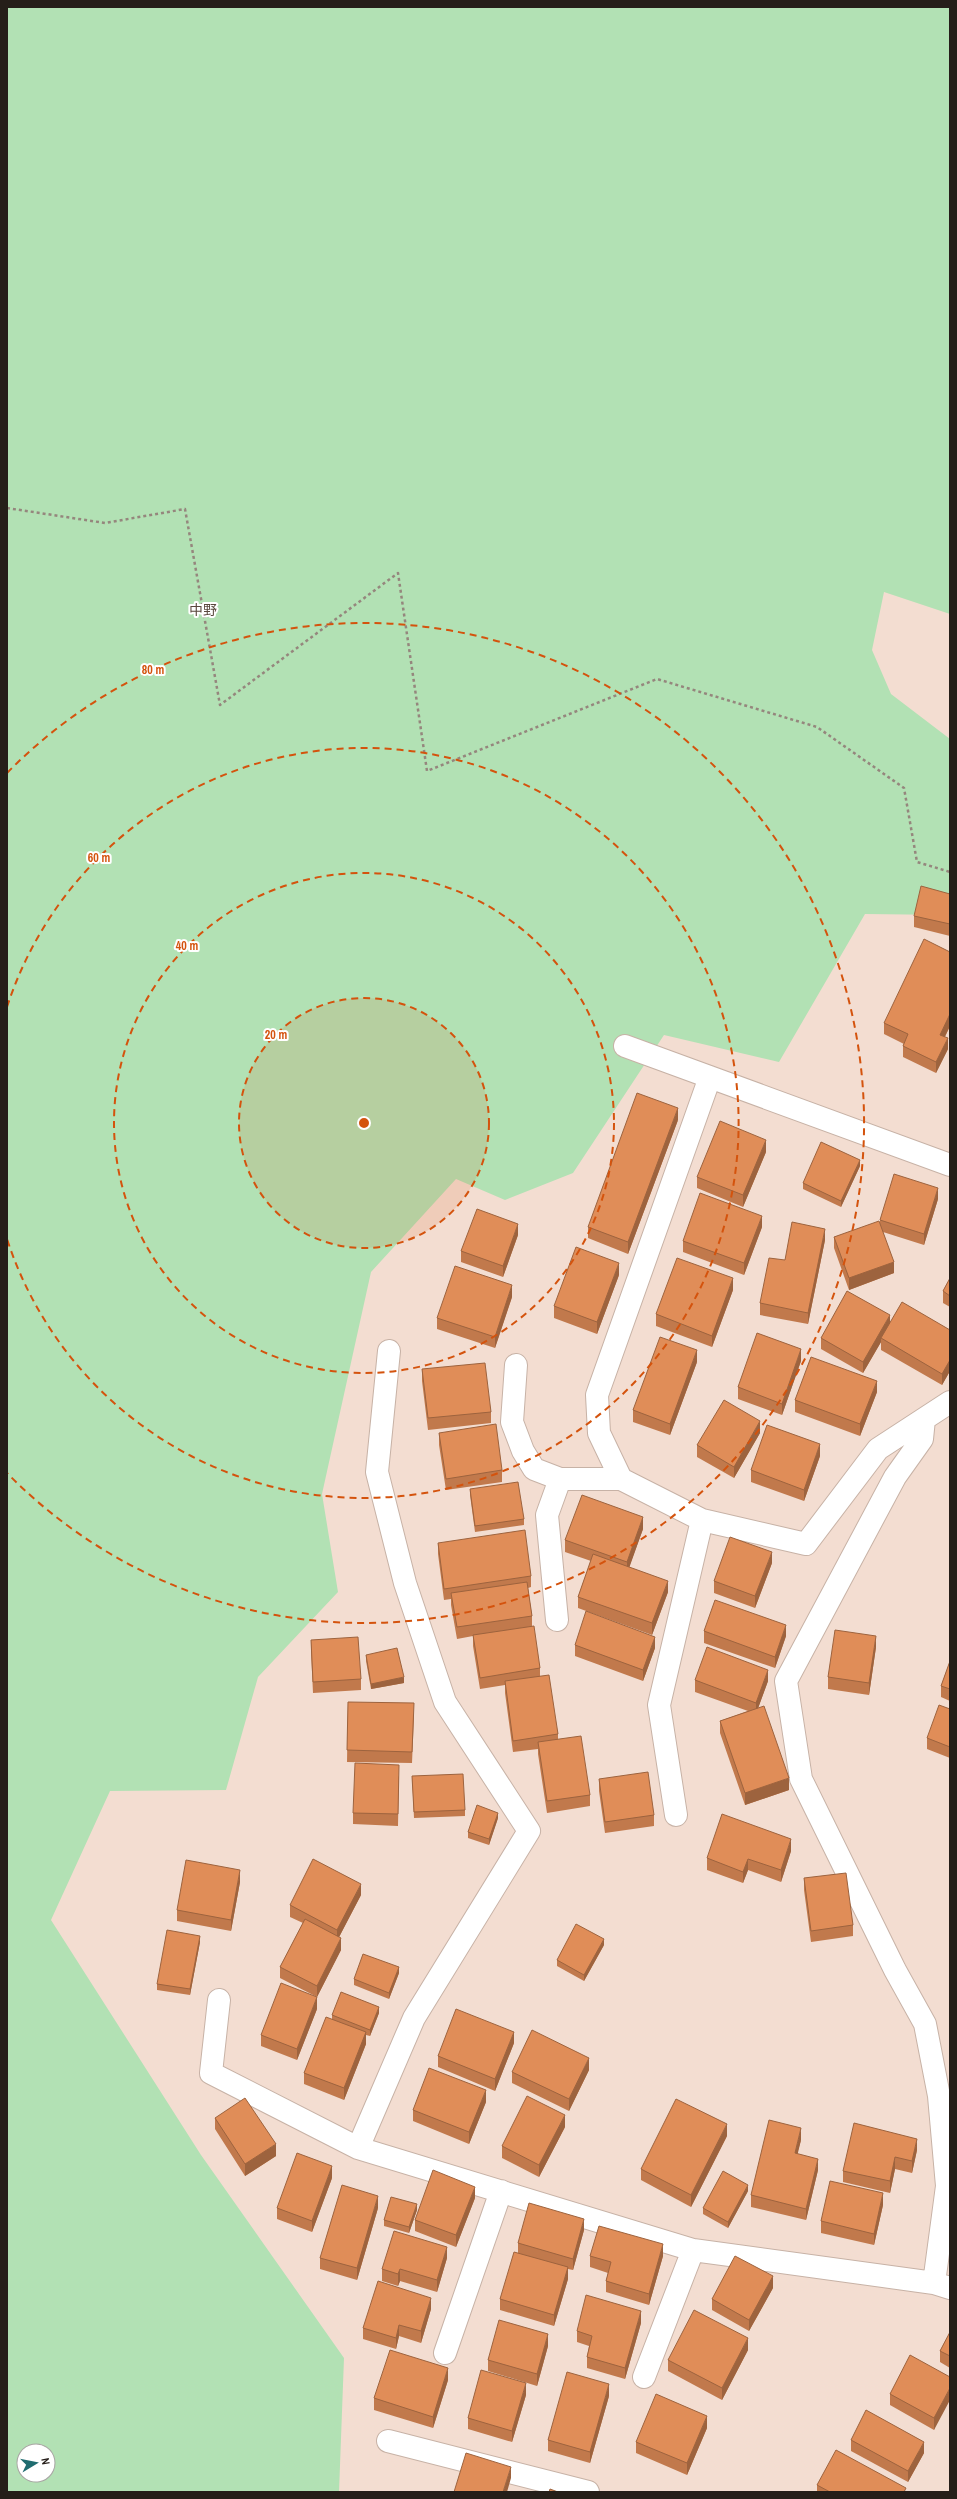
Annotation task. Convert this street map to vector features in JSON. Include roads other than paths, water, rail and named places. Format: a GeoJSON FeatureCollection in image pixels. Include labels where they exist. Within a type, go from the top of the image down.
{"type":"FeatureCollection","features":[{"type":"Feature","properties":{"kind":"street"},"geometry":{"type":"LineString","coordinates":[[625,1046],[950,1165]]}},
{"type":"Feature","properties":{"kind":"street"},"geometry":{"type":"LineString","coordinates":[[621,1479],[599,1433],[598,1395],[710,1077]]}},
{"type":"Feature","properties":{"kind":"street"},"geometry":{"type":"LineString","coordinates":[[358,2148],[414,2018],[529,1831],[445,1702],[405,1584],[376,1472],[389,1351]]}},
{"type":"Feature","properties":{"kind":"street"},"geometry":{"type":"LineString","coordinates":[[516,1366],[512,1422],[523,1451],[534,1469],[560,1479],[621,1479],[702,1520],[806,1544],[878,1449],[950,1402]]}},
{"type":"Feature","properties":{"kind":"street"},"geometry":{"type":"LineString","coordinates":[[219,2000],[211,2073],[358,2148],[692,2250],[942,2286],[948,2186],[939,2096],[925,2024],[895,1970],[801,1779],[786,1681],[895,1477],[922,1439],[924,1419]]}},
{"type":"Feature","properties":{"kind":"street"},"geometry":{"type":"LineString","coordinates":[[557,1620],[547,1515],[560,1479]]}},
{"type":"Feature","properties":{"kind":"street"},"geometry":{"type":"LineString","coordinates":[[676,1815],[659,1705],[702,1520]]}},
{"type":"Feature","properties":{"kind":"street"},"geometry":{"type":"LineString","coordinates":[[445,2354],[501,2191]]}},
{"type":"Feature","properties":{"kind":"street"},"geometry":{"type":"LineString","coordinates":[[644,2377],[692,2250]]}},
{"type":"Feature","properties":{"kind":"street"},"geometry":{"type":"LineString","coordinates":[[388,2441],[588,2492]]}},
{"type":"Feature","properties":{"kind":"district","name":"中野"},"geometry":{"type":"Point","coordinates":[203,610]}}]}
